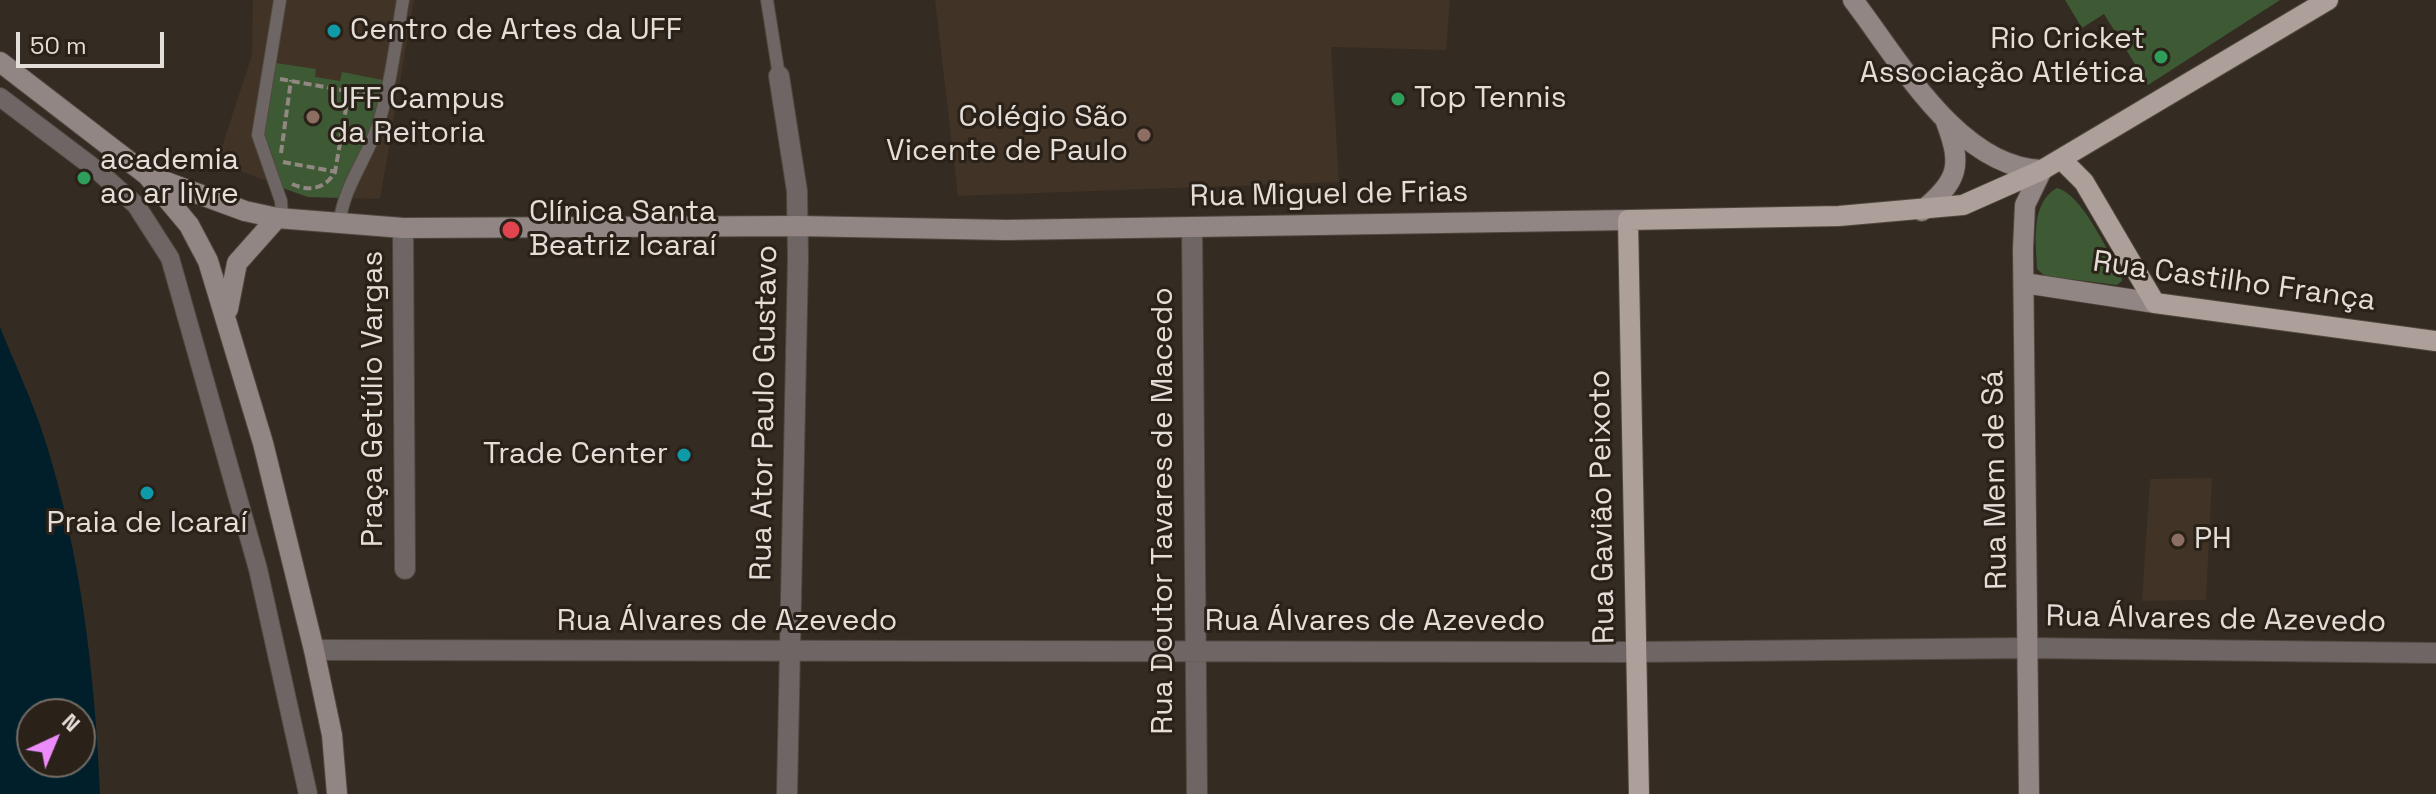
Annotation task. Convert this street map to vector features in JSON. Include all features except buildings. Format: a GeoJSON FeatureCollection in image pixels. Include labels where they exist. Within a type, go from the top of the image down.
{"type":"FeatureCollection","features":[{"type":"Feature","properties":{"kind":"main road"},"geometry":{"type":"LineString","coordinates":[[1853,0],[1945,119],[1993,158],[2023,170],[2042,170]]}},
{"type":"Feature","properties":{"kind":"main road","name":"Rua Miguel de Frias"},"geometry":{"type":"LineString","coordinates":[[147,175],[245,211],[279,219],[339,226],[403,228],[798,226],[1006,230],[1628,220],[1922,211],[1963,205],[2042,170],[2328,0]]}},
{"type":"Feature","properties":{"kind":"main road"},"geometry":{"type":"LineString","coordinates":[[0,62],[147,175],[200,243],[227,317],[314,650],[332,735],[337,794]]}},
{"type":"Feature","properties":{"kind":"main road"},"geometry":{"type":"LineString","coordinates":[[1922,211],[1948,187],[1957,167],[1945,119]]}},
{"type":"Feature","properties":{"kind":"main road"},"geometry":{"type":"LineString","coordinates":[[2061,159],[2084,182],[2155,303]]}},
{"type":"Feature","properties":{"kind":"main road","name":"Rua Mem de Sá"},"geometry":{"type":"LineString","coordinates":[[2029,794],[2025,205],[2042,170]]}},
{"type":"Feature","properties":{"kind":"main road"},"geometry":{"type":"LineString","coordinates":[[227,317],[237,263],[279,219]]}},
{"type":"Feature","properties":{"kind":"main road","name":"Rua Gavião Peixoto"},"geometry":{"type":"LineString","coordinates":[[1628,220],[1639,794]]}},
{"type":"Feature","properties":{"kind":"main road","name":"Rua Castilho França"},"geometry":{"type":"LineString","coordinates":[[2024,283],[2436,341]]}},
{"type":"Feature","properties":{"kind":"street","name":"Rua Ator Paulo Gustavo"},"geometry":{"type":"LineString","coordinates":[[779,76],[797,191],[798,226],[787,794]]}},
{"type":"Feature","properties":{"kind":"street"},"geometry":{"type":"LineString","coordinates":[[0,97],[98,171],[136,205],[156,231],[170,258],[258,569],[308,794]]}},
{"type":"Feature","properties":{"kind":"street","name":"Rua Doutor Tavares de Macedo"},"geometry":{"type":"LineString","coordinates":[[1192,227],[1193,652],[1197,794]]}},
{"type":"Feature","properties":{"kind":"street","name":"Praça Getúlio Vargas"},"geometry":{"type":"LineString","coordinates":[[403,228],[405,569]]}},
{"type":"Feature","properties":{"kind":"street","name":"Rua Álvares de Azevedo"},"geometry":{"type":"LineString","coordinates":[[314,650],[791,653],[1635,652],[2028,648],[2436,653]]}},
{"type":"Feature","properties":{"kind":"lane"},"geometry":{"type":"LineString","coordinates":[[279,219],[281,201],[258,135],[280,0]]}},
{"type":"Feature","properties":{"kind":"lane"},"geometry":{"type":"LineString","coordinates":[[339,226],[342,198],[369,150],[385,98],[403,0]]}},
{"type":"Feature","properties":{"kind":"lane"},"geometry":{"type":"LineString","coordinates":[[767,0],[779,76]]}},
{"type":"Feature","properties":{"kind":"path"},"geometry":{"type":"LineString","coordinates":[[266,77],[385,98]]}},
{"type":"Feature","properties":{"kind":"path"},"geometry":{"type":"LineString","coordinates":[[280,172],[291,80]]}},
{"type":"Feature","properties":{"kind":"path"},"geometry":{"type":"LineString","coordinates":[[287,182],[301,188],[316,189],[329,183],[335,172],[349,91]]}},
{"type":"Feature","properties":{"kind":"path"},"geometry":{"type":"LineString","coordinates":[[279,161],[355,176]]}},
{"type":"Feature","properties":{"kind":"shaded area","name":"UFF Campus da Reitoria"},"geometry":{"type":"Polygon","coordinates":[[[253,0],[414,0],[380,199],[308,197],[217,162],[252,55],[253,0]]]}},
{"type":"Feature","properties":{"kind":"shaded area","name":"Colégio São Vicente de Paulo"},"geometry":{"type":"Polygon","coordinates":[[[935,0],[1450,0],[1446,50],[1331,47],[1339,182],[958,196],[935,0]]]}},
{"type":"Feature","properties":{"kind":"shaded area","name":"PH"},"geometry":{"type":"Polygon","coordinates":[[[2212,478],[2206,600],[2142,601],[2150,479],[2212,478]]]}},
{"type":"Feature","properties":{"kind":"green space","name":"Rio Cricket Associação Atlética"},"geometry":{"type":"Polygon","coordinates":[[[2065,0],[2280,0],[2148,85],[2104,14],[2082,28],[2065,0]]]}},
{"type":"Feature","properties":{"kind":"green space"},"geometry":{"type":"Polygon","coordinates":[[[269,62],[316,69],[315,77],[340,81],[342,72],[388,81],[380,121],[342,198],[308,197],[274,185],[258,135],[269,62]]]}},
{"type":"Feature","properties":{"kind":"green space"},"geometry":{"type":"Polygon","coordinates":[[[2057,188],[2076,201],[2094,225],[2121,275],[2122,281],[2117,285],[2045,276],[2037,269],[2036,224],[2042,203],[2057,188]]]}},
{"type":"Feature","properties":{"kind":"water"},"geometry":{"type":"Polygon","coordinates":[[[0,327],[40,426],[57,483],[77,571],[93,698],[16,698],[16,778],[96,778],[96,735],[100,794],[0,794],[0,327]]]}},
{"type":"Feature","properties":{"kind":"place","name":"Centro de Artes da UFF"},"geometry":{"type":"Point","coordinates":[334,31]}},
{"type":"Feature","properties":{"kind":"place","name":"Rio Cricket Associação Atlética"},"geometry":{"type":"Point","coordinates":[2161,57]}},
{"type":"Feature","properties":{"kind":"place","name":"Top Tennis"},"geometry":{"type":"Point","coordinates":[1398,99]}},
{"type":"Feature","properties":{"kind":"place","name":"UFF Campus da Reitoria"},"geometry":{"type":"Point","coordinates":[313,117]}},
{"type":"Feature","properties":{"kind":"place","name":"Colégio São Vicente de Paulo"},"geometry":{"type":"Point","coordinates":[1144,135]}},
{"type":"Feature","properties":{"kind":"place","name":"academia ao ar livre"},"geometry":{"type":"Point","coordinates":[84,178]}},
{"type":"Feature","properties":{"kind":"place","name":"Clínica Santa Beatriz Icaraí"},"geometry":{"type":"Point","coordinates":[511,230]}},
{"type":"Feature","properties":{"kind":"place","name":"Trade Center"},"geometry":{"type":"Point","coordinates":[684,455]}},
{"type":"Feature","properties":{"kind":"place","name":"Praia de Icaraí"},"geometry":{"type":"Point","coordinates":[147,493]}},
{"type":"Feature","properties":{"kind":"place","name":"PH"},"geometry":{"type":"Point","coordinates":[2178,540]}}]}
